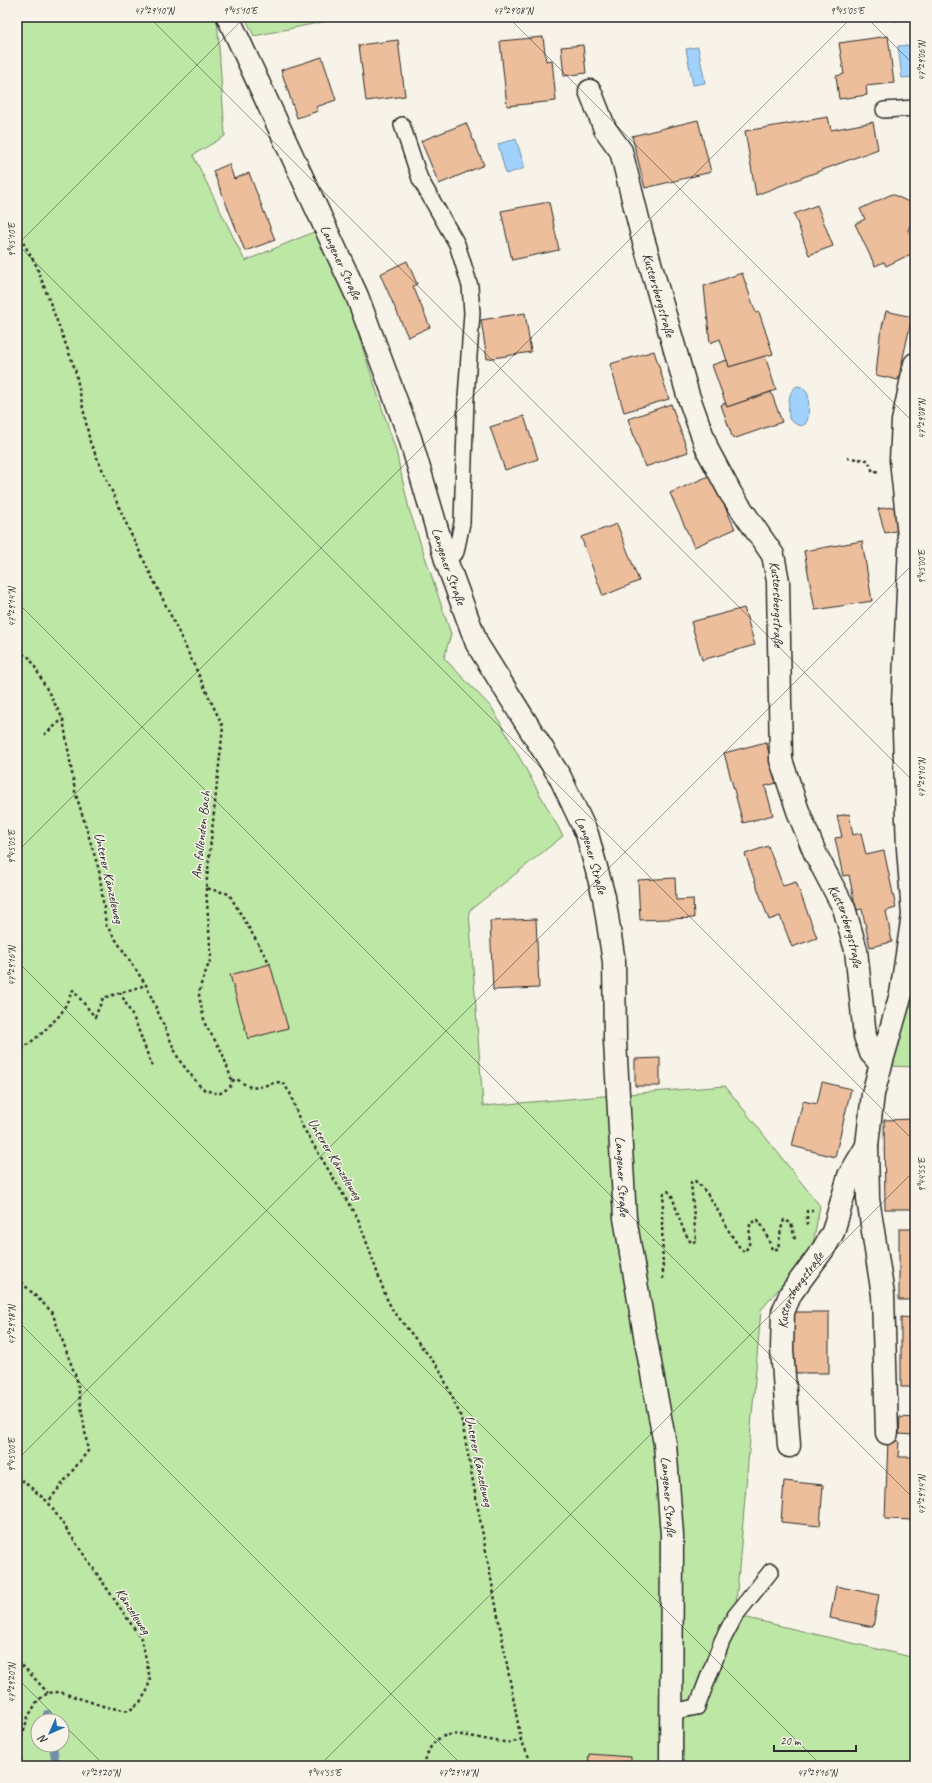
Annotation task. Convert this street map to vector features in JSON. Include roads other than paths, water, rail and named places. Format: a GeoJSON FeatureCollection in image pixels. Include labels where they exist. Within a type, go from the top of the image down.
{"type":"FeatureCollection","features":[{"type":"Feature","properties":{"kind":"street","name":"Langener Straße"},"geometry":{"type":"LineString","coordinates":[[228,17],[357,296],[410,438],[446,560],[477,644],[560,777],[587,834],[604,897],[614,962],[615,1041],[625,1218],[665,1444],[672,1535],[671,1766]]}},
{"type":"Feature","properties":{"kind":"street","name":"Kustersbergstraße"},"geometry":{"type":"LineString","coordinates":[[590,91],[605,129],[621,151],[642,235],[688,395],[708,451],[731,494],[773,555],[778,581],[780,760],[812,846],[844,908],[856,950],[865,1036],[871,1053],[881,1064]]}},
{"type":"Feature","properties":{"kind":"street","name":"Kustersbergstraße"},"geometry":{"type":"LineString","coordinates":[[887,1433],[883,1295],[868,1198],[867,1145],[873,1094],[901,994],[913,915],[908,848],[902,703],[910,546],[902,460],[903,422],[915,364]]}},
{"type":"Feature","properties":{"kind":"street","name":"Kustersbergstraße"},"geometry":{"type":"LineString","coordinates":[[788,1446],[782,1348],[783,1312],[791,1293],[826,1246],[832,1232],[849,1176],[867,1145]]}},
{"type":"Feature","properties":{"kind":"lane"},"geometry":{"type":"LineString","coordinates":[[884,110],[915,108]]}},
{"type":"Feature","properties":{"kind":"lane"},"geometry":{"type":"LineString","coordinates":[[402,125],[420,179],[457,244],[470,286],[472,313],[466,398],[462,523],[456,552],[446,560]]}},
{"type":"Feature","properties":{"kind":"lane"},"geometry":{"type":"LineString","coordinates":[[671,1712],[697,1707],[722,1641],[735,1616],[771,1572]]}},
{"type":"Feature","properties":{"kind":"water"},"geometry":{"type":"Polygon","coordinates":[[[914,45],[915,77],[902,78],[898,46],[914,45]]]}},
{"type":"Feature","properties":{"kind":"water"},"geometry":{"type":"Polygon","coordinates":[[[698,47],[705,83],[693,85],[686,49],[698,47]]]}},
{"type":"Feature","properties":{"kind":"water"},"geometry":{"type":"Polygon","coordinates":[[[516,139],[525,168],[506,174],[498,144],[516,139]]]}},
{"type":"Feature","properties":{"kind":"water"},"geometry":{"type":"Polygon","coordinates":[[[797,386],[802,387],[808,394],[808,419],[802,426],[789,419],[790,397],[793,389],[797,386]]]}},
{"type":"Feature","properties":{"kind":"waterway"},"geometry":{"type":"LineString","coordinates":[[54,1753],[56,1766]]}}]}
